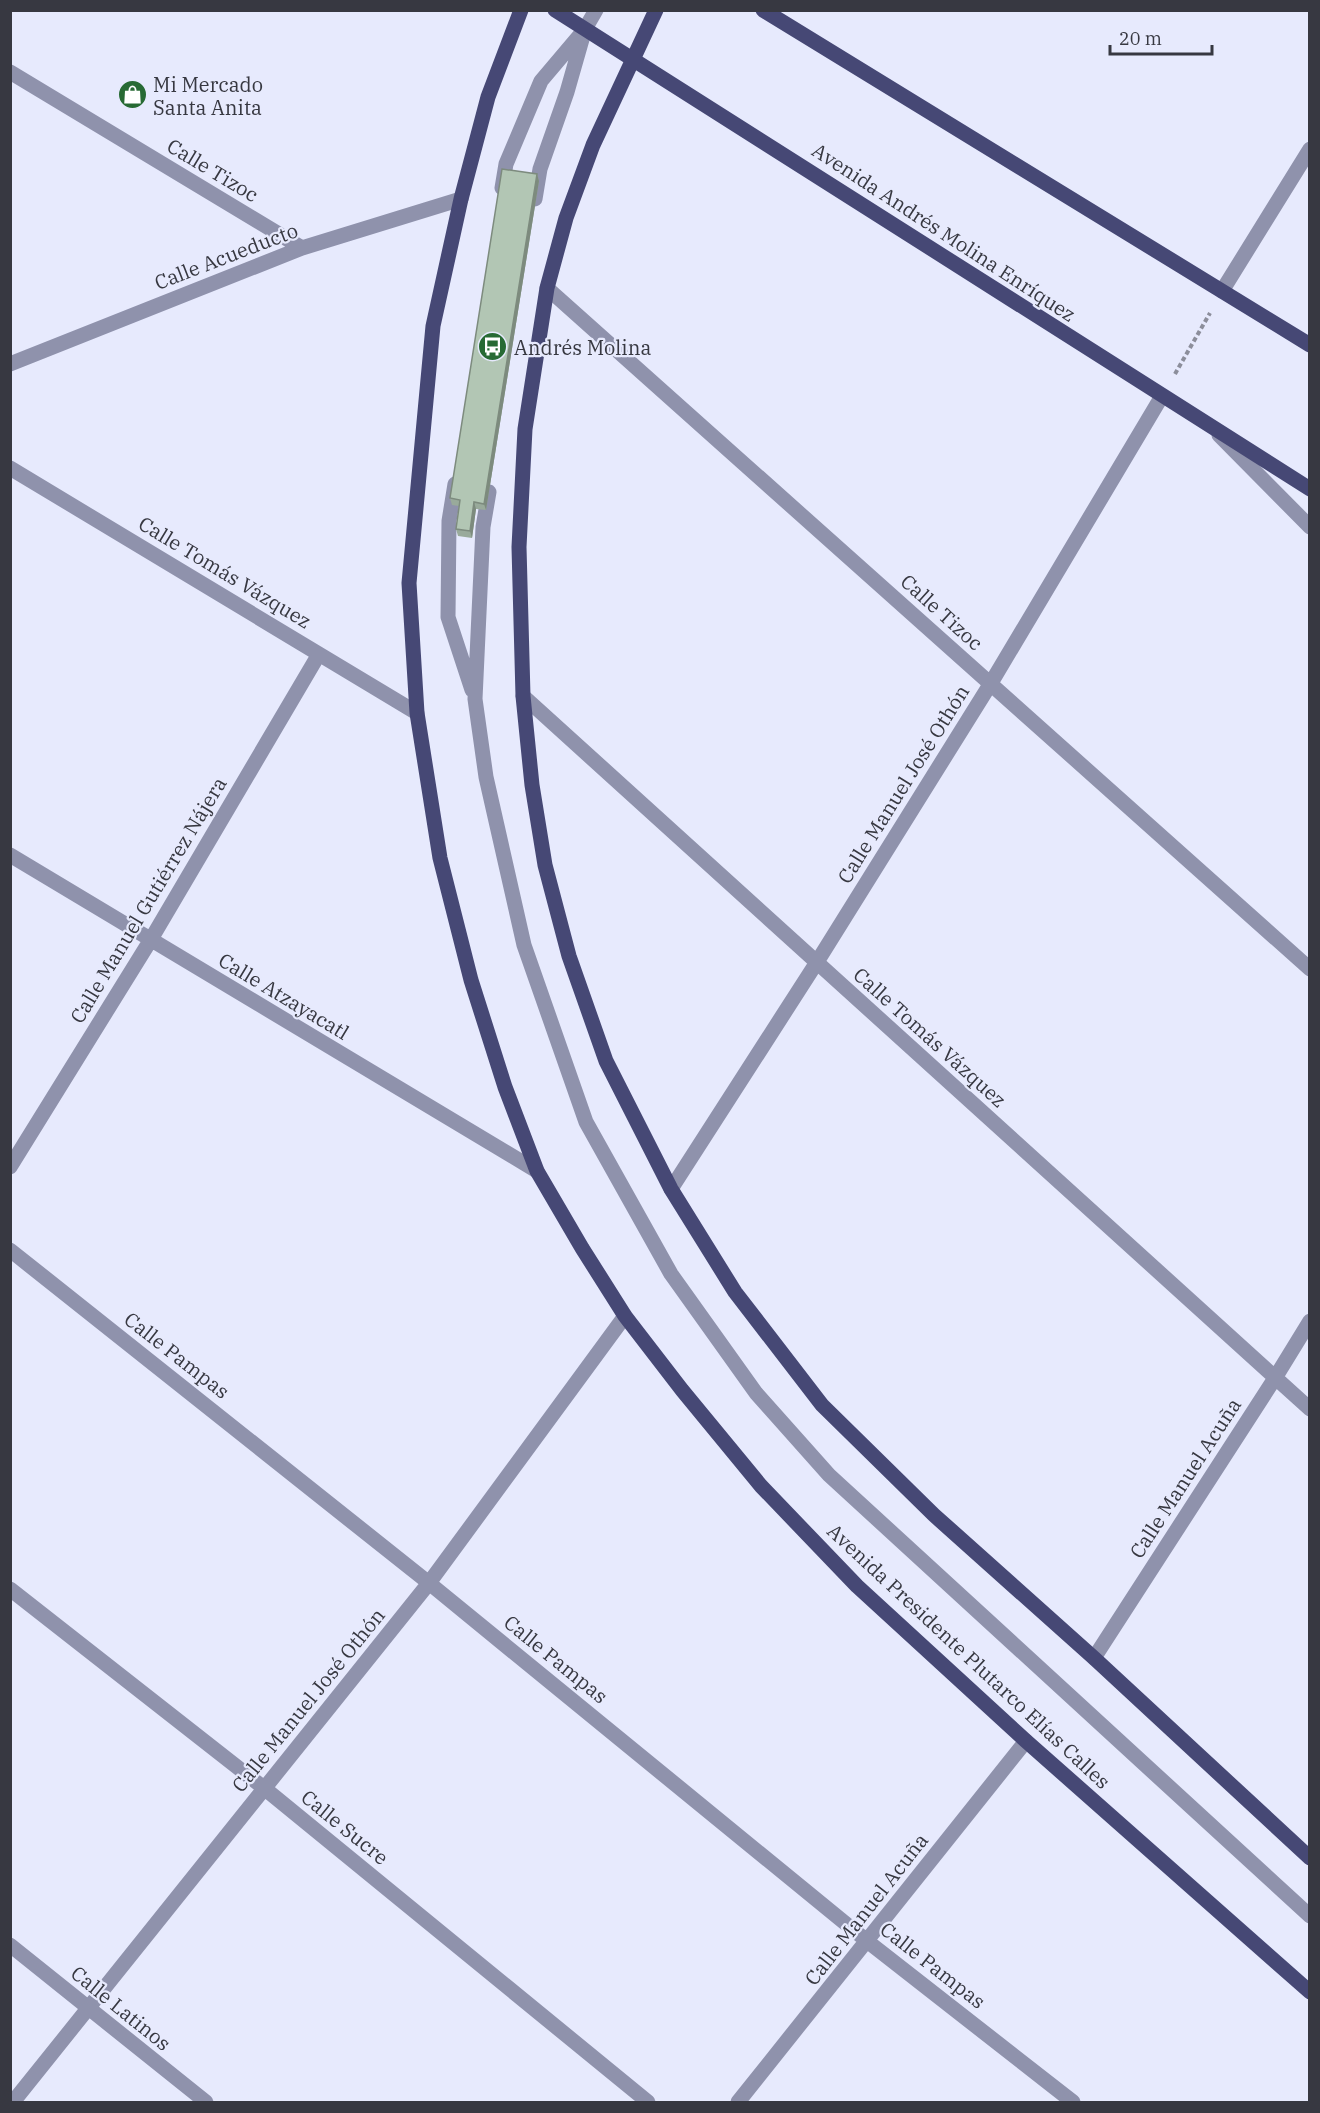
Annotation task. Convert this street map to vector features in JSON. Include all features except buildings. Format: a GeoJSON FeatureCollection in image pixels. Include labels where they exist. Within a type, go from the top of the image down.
{"type":"FeatureCollection","features":[{"type":"Feature","properties":{"kind":"main road","name":"Avenida Presidente Plutarco Elías Calles"},"geometry":{"type":"LineString","coordinates":[[520,10],[488,97],[461,199],[433,326],[409,583],[417,713],[440,858],[471,980],[505,1087],[537,1171],[624,1316],[761,1486],[857,1586],[1026,1741],[1310,1992]]}},
{"type":"Feature","properties":{"kind":"main road","name":"Avenida Andrés Molina Enríquez"},"geometry":{"type":"LineString","coordinates":[[555,10],[1310,489]]}},
{"type":"Feature","properties":{"kind":"main road"},"geometry":{"type":"LineString","coordinates":[[656,10],[593,145],[566,218],[547,288],[525,429],[519,547],[523,696],[532,785],[544,865],[569,956],[606,1061],[670,1189],[735,1292],[822,1404],[933,1515],[1094,1658],[1310,1858]]}},
{"type":"Feature","properties":{"kind":"main road"},"geometry":{"type":"LineString","coordinates":[[764,10],[1310,345]]}},
{"type":"Feature","properties":{"kind":"street"},"geometry":{"type":"LineString","coordinates":[[501,198],[506,164],[542,81],[585,29],[597,10]]}},
{"type":"Feature","properties":{"kind":"street"},"geometry":{"type":"LineString","coordinates":[[533,215],[540,169],[567,92],[585,29]]}},
{"type":"Feature","properties":{"kind":"street","name":"Calle Tizoc"},"geometry":{"type":"LineString","coordinates":[[10,72],[302,248]]}},
{"type":"Feature","properties":{"kind":"street"},"geometry":{"type":"LineString","coordinates":[[1222,291],[1310,149]]}},
{"type":"Feature","properties":{"kind":"street","name":"Calle Acueducto"},"geometry":{"type":"LineString","coordinates":[[10,364],[302,248],[461,199]]}},
{"type":"Feature","properties":{"kind":"street","name":"Calle Tizoc"},"geometry":{"type":"LineString","coordinates":[[547,288],[1310,969]]}},
{"type":"Feature","properties":{"kind":"street","name":"Calle Manuel José Othón"},"geometry":{"type":"LineString","coordinates":[[670,1189],[817,962],[991,683],[1162,396]]}},
{"type":"Feature","properties":{"kind":"street"},"geometry":{"type":"LineString","coordinates":[[1211,427],[1310,527]]}},
{"type":"Feature","properties":{"kind":"street"},"geometry":{"type":"LineString","coordinates":[[458,464],[449,521],[448,617],[476,699]]}},
{"type":"Feature","properties":{"kind":"street","name":"Calle Tomás Vázquez"},"geometry":{"type":"LineString","coordinates":[[10,468],[417,713]]}},
{"type":"Feature","properties":{"kind":"street"},"geometry":{"type":"LineString","coordinates":[[490,480],[483,526],[476,699],[486,777],[524,945],[586,1122],[671,1274],[756,1393],[829,1475],[1310,1916]]}},
{"type":"Feature","properties":{"kind":"street","name":"Calle Manuel Gutiérrez Nájera"},"geometry":{"type":"LineString","coordinates":[[10,1167],[150,941],[319,654]]}},
{"type":"Feature","properties":{"kind":"street","name":"Calle Tomás Vázquez"},"geometry":{"type":"LineString","coordinates":[[523,696],[1310,1409]]}},
{"type":"Feature","properties":{"kind":"street","name":"Calle Atzayacatl"},"geometry":{"type":"LineString","coordinates":[[10,855],[537,1171]]}},
{"type":"Feature","properties":{"kind":"street","name":"Calle Pampas"},"geometry":{"type":"LineString","coordinates":[[10,1250],[429,1583],[867,1941],[1073,2103]]}},
{"type":"Feature","properties":{"kind":"street","name":"Calle Manuel José Othón"},"geometry":{"type":"LineString","coordinates":[[13,2103],[429,1583],[624,1316]]}},
{"type":"Feature","properties":{"kind":"street","name":"Calle Manuel Acuña"},"geometry":{"type":"LineString","coordinates":[[1094,1658],[1310,1321]]}},
{"type":"Feature","properties":{"kind":"street","name":"Calle Sucre"},"geometry":{"type":"LineString","coordinates":[[10,1589],[264,1788],[648,2103]]}},
{"type":"Feature","properties":{"kind":"street","name":"Calle Manuel Acuña"},"geometry":{"type":"LineString","coordinates":[[738,2103],[1026,1741]]}},
{"type":"Feature","properties":{"kind":"street","name":"Calle Latinos"},"geometry":{"type":"LineString","coordinates":[[10,1946],[206,2103]]}},
{"type":"Feature","properties":{"kind":"path"},"geometry":{"type":"LineString","coordinates":[[1162,396],[1222,291]]}},
{"type":"Feature","properties":{"kind":"place","name":"Mi Mercado Santa Anita"},"geometry":{"type":"Point","coordinates":[132,95]}},
{"type":"Feature","properties":{"kind":"place","name":"Andrés Molina"},"geometry":{"type":"Point","coordinates":[493,347]}}]}
